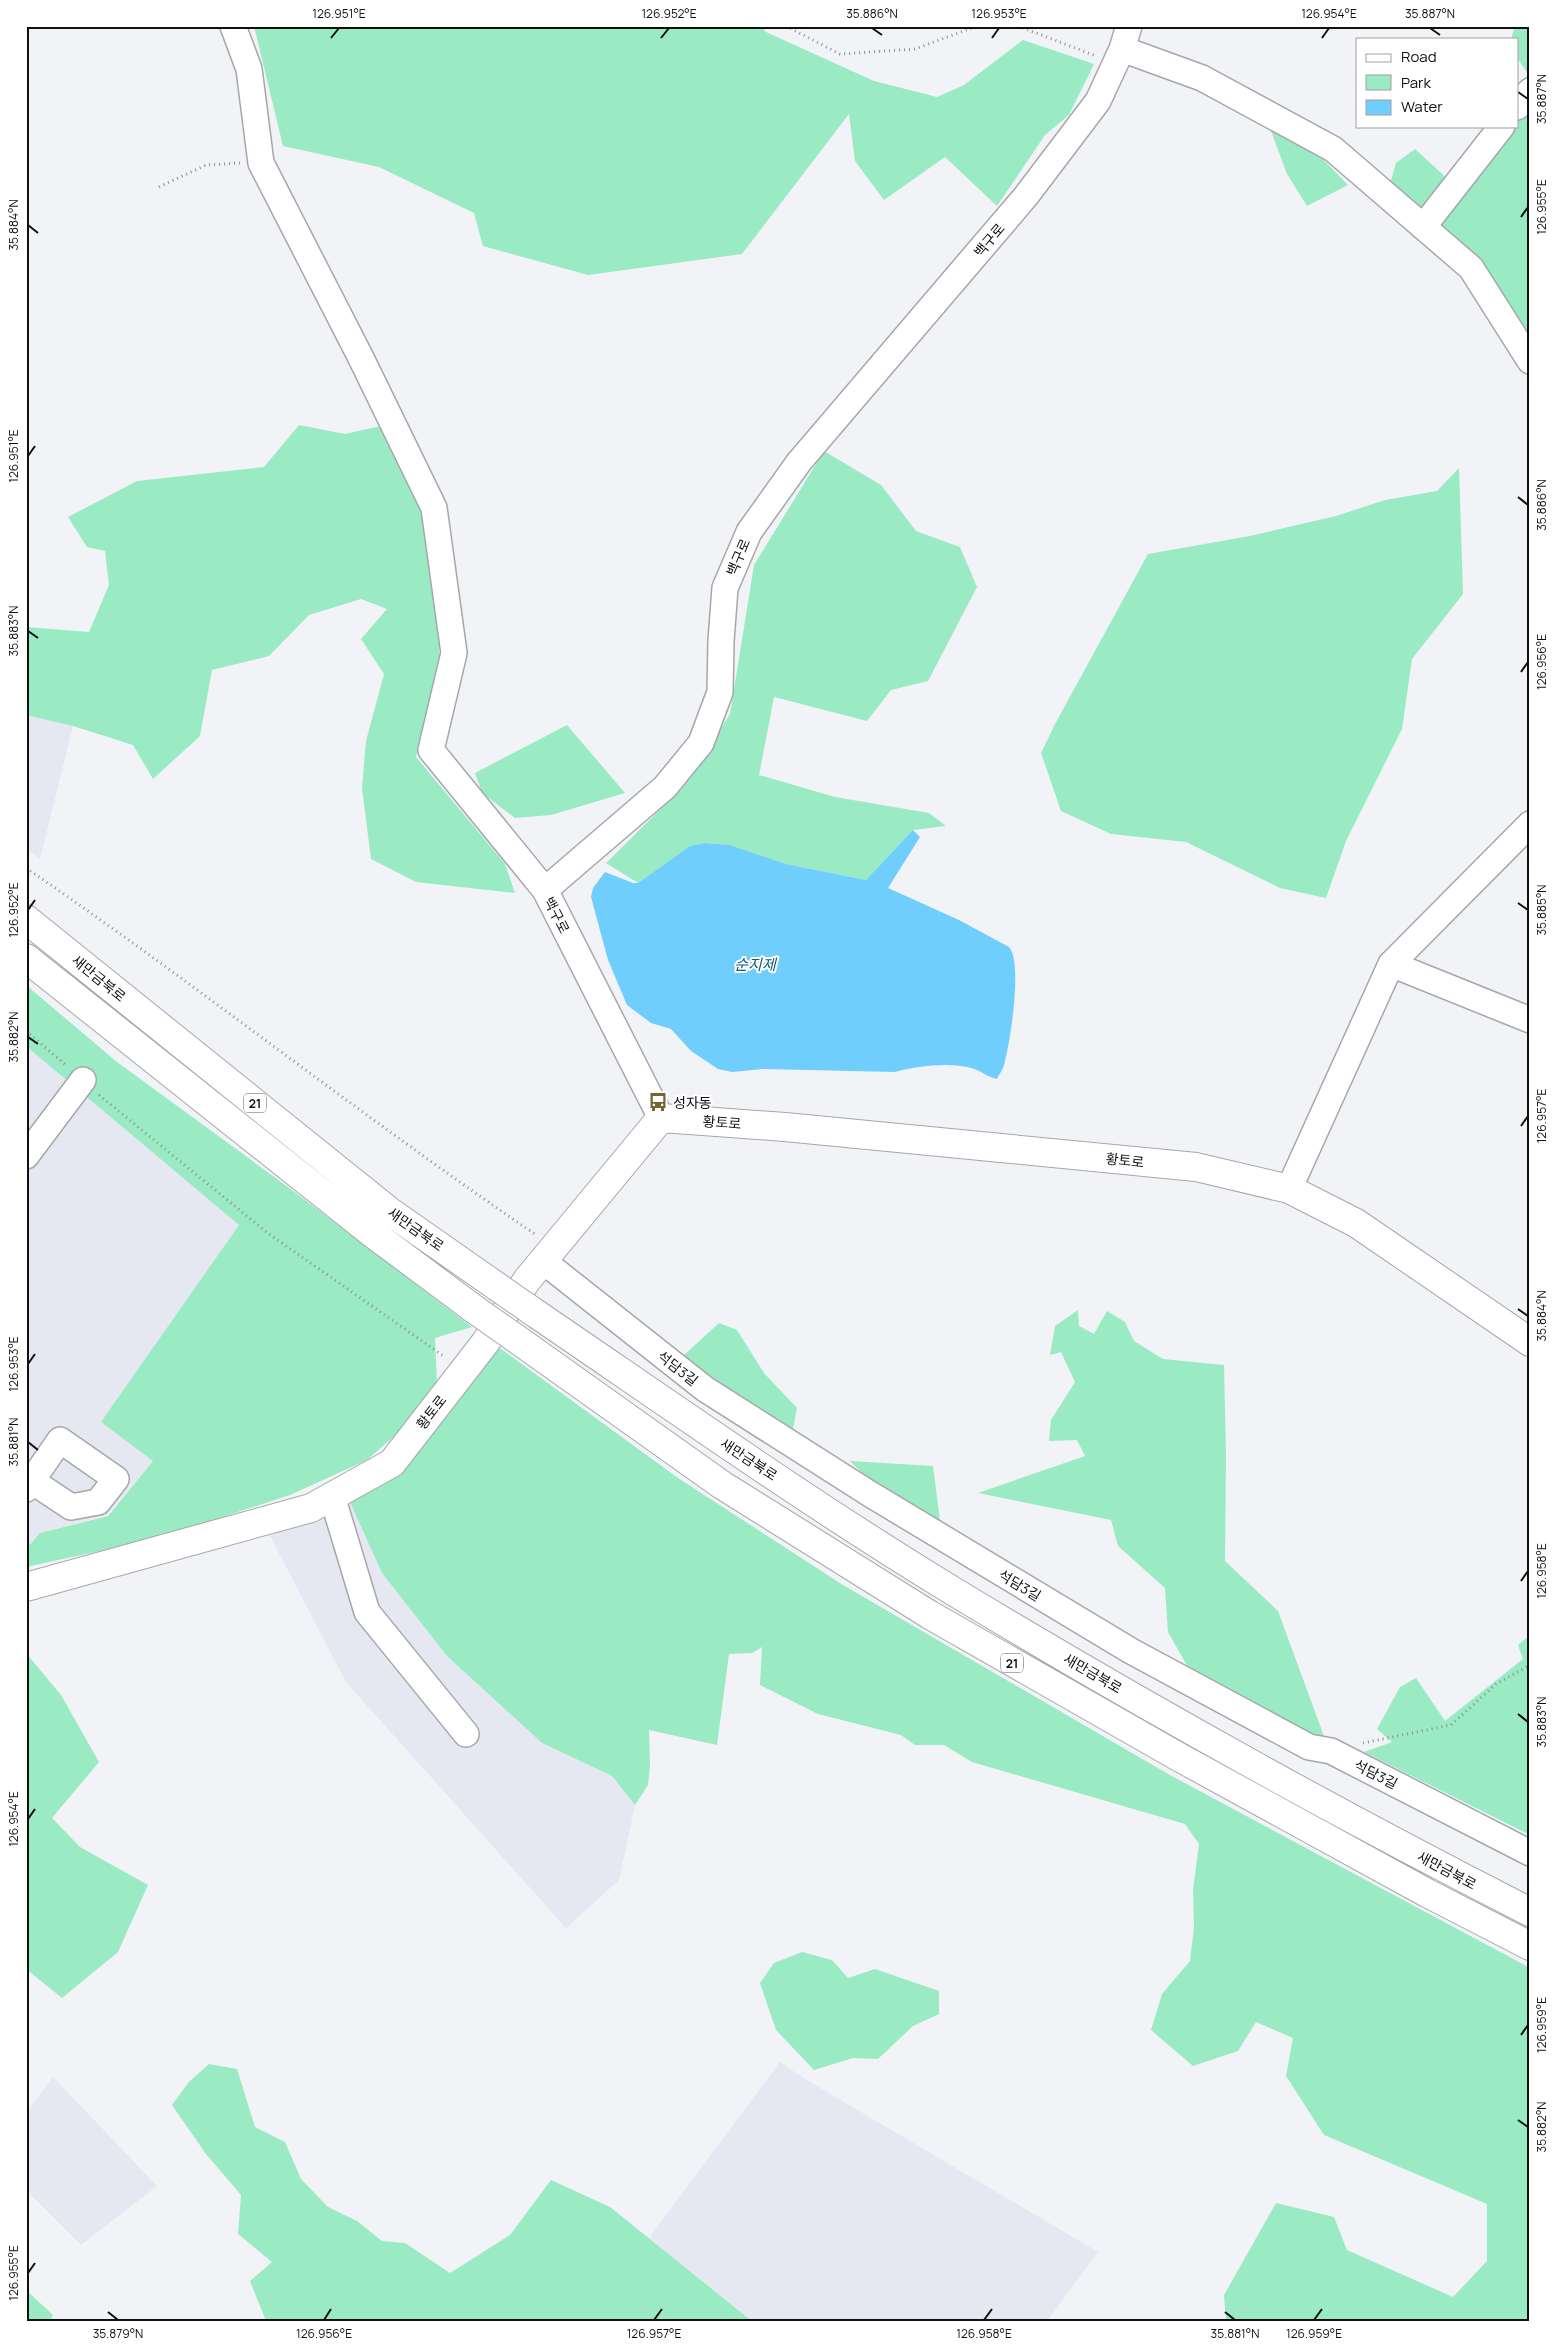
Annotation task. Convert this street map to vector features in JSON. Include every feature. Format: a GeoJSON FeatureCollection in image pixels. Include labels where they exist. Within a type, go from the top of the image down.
{"type":"FeatureCollection","features":[{"type":"Feature","properties":{"kind":"main road","name":"새만금북로"},"geometry":{"type":"LineString","coordinates":[[26,919],[389,1211],[738,1452],[952,1590],[1191,1731],[1443,1868],[1530,1912]]}},
{"type":"Feature","properties":{"kind":"main road","name":"새만금북로"},"geometry":{"type":"LineString","coordinates":[[26,958],[372,1233],[474,1309],[722,1485],[930,1615],[1176,1756],[1418,1888],[1530,1946]]}},
{"type":"Feature","properties":{"kind":"main road","name":"황토로"},"geometry":{"type":"LineString","coordinates":[[26,1587],[311,1508],[392,1463],[464,1370],[549,1254],[662,1118],[785,1127],[1196,1167],[1289,1189],[1356,1223],[1530,1342]]}},
{"type":"Feature","properties":{"kind":"street"},"geometry":{"type":"LineString","coordinates":[[233,26],[249,69],[261,163],[361,358],[434,508],[454,653],[431,750],[545,890]]}},
{"type":"Feature","properties":{"kind":"street"},"geometry":{"type":"LineString","coordinates":[[1122,46],[1202,78],[1333,149],[1471,268],[1530,360]]}},
{"type":"Feature","properties":{"kind":"street","name":"백구로"},"geometry":{"type":"LineString","coordinates":[[662,1118],[545,890],[665,787],[701,743],[720,692],[725,588],[749,532],[799,462],[1026,196],[1098,101],[1122,46]]}},
{"type":"Feature","properties":{"kind":"street"},"geometry":{"type":"LineString","coordinates":[[1518,106],[1530,91]]}},
{"type":"Feature","properties":{"kind":"street"},"geometry":{"type":"LineString","coordinates":[[1424,227],[1500,128]]}},
{"type":"Feature","properties":{"kind":"street"},"geometry":{"type":"LineString","coordinates":[[1289,1189],[1391,964],[1530,824]]}},
{"type":"Feature","properties":{"kind":"street"},"geometry":{"type":"LineString","coordinates":[[1391,964],[1530,1020]]}},
{"type":"Feature","properties":{"kind":"street"},"geometry":{"type":"LineString","coordinates":[[26,1156],[83,1080]]}},
{"type":"Feature","properties":{"kind":"street","name":"석담3길"},"geometry":{"type":"LineString","coordinates":[[549,1254],[705,1389],[870,1494],[1130,1651],[1310,1748],[1332,1751],[1530,1853]]}},
{"type":"Feature","properties":{"kind":"street"},"geometry":{"type":"LineString","coordinates":[[332,1496],[367,1612],[466,1734]]}},
{"type":"Feature","properties":{"kind":"path"},"geometry":{"type":"LineString","coordinates":[[786,26],[840,54],[915,49],[978,26]]}},
{"type":"Feature","properties":{"kind":"path"},"geometry":{"type":"LineString","coordinates":[[1018,26],[1122,46]]}},
{"type":"Feature","properties":{"kind":"path"},"geometry":{"type":"LineString","coordinates":[[159,187],[206,165],[261,163]]}},
{"type":"Feature","properties":{"kind":"path"},"geometry":{"type":"LineString","coordinates":[[26,868],[272,1044],[441,1170],[549,1254]]}},
{"type":"Feature","properties":{"kind":"path"},"geometry":{"type":"LineString","coordinates":[[26,1031],[133,1125],[269,1234],[464,1370]]}},
{"type":"Feature","properties":{"kind":"path"},"geometry":{"type":"LineString","coordinates":[[1332,1751],[1384,1738],[1451,1726],[1496,1684],[1530,1666]]}},
{"type":"Feature","properties":{"kind":"shaded area"},"geometry":{"type":"Polygon","coordinates":[[[26,715],[73,726],[40,859],[26,849],[26,715]]]}},
{"type":"Feature","properties":{"kind":"shaded area"},"geometry":{"type":"Polygon","coordinates":[[[26,1046],[239,1225],[102,1422],[153,1461],[107,1515],[40,1533],[26,1549],[26,1046]]]}},
{"type":"Feature","properties":{"kind":"shaded area"},"geometry":{"type":"Polygon","coordinates":[[[349,1500],[382,1573],[447,1656],[542,1743],[612,1776],[635,1805],[619,1880],[566,1928],[346,1682],[270,1536],[349,1500]]]}},
{"type":"Feature","properties":{"kind":"shaded area"},"geometry":{"type":"Polygon","coordinates":[[[780,2062],[805,2079],[1098,2252],[1047,2321],[753,2321],[649,2238],[780,2062]]]}},
{"type":"Feature","properties":{"kind":"shaded area"},"geometry":{"type":"Polygon","coordinates":[[[53,2077],[157,2186],[81,2245],[26,2190],[26,2113],[53,2077]]]}},
{"type":"Feature","properties":{"kind":"green space"},"geometry":{"type":"Polygon","coordinates":[[[254,26],[761,26],[766,32],[874,81],[937,97],[964,85],[1023,40],[1094,64],[1069,115],[1045,135],[997,206],[945,157],[884,200],[855,161],[849,114],[742,254],[588,275],[483,246],[474,213],[379,167],[283,146],[254,26]]]}},
{"type":"Feature","properties":{"kind":"green space"},"geometry":{"type":"Polygon","coordinates":[[[1515,26],[1530,28],[1530,340],[1389,187],[1396,163],[1415,149],[1451,182],[1490,128],[1518,128],[1518,88],[1528,74],[1518,59],[1518,38],[1511,38],[1515,26]]]}},
{"type":"Feature","properties":{"kind":"green space"},"geometry":{"type":"Polygon","coordinates":[[[1271,131],[1319,155],[1348,185],[1307,206],[1287,174],[1271,131]]]}},
{"type":"Feature","properties":{"kind":"green space"},"geometry":{"type":"Polygon","coordinates":[[[299,425],[345,434],[385,425],[421,499],[436,594],[440,662],[416,757],[505,864],[515,893],[416,882],[371,859],[362,788],[366,741],[384,674],[361,639],[387,609],[361,599],[309,615],[269,656],[212,670],[200,736],[153,779],[133,745],[73,726],[26,715],[26,627],[89,632],[109,585],[105,551],[87,547],[68,517],[137,481],[264,467],[299,425]]]}},
{"type":"Feature","properties":{"kind":"green space"},"geometry":{"type":"Polygon","coordinates":[[[824,451],[881,485],[916,531],[960,547],[977,587],[928,681],[891,690],[867,721],[774,697],[759,775],[835,797],[929,813],[946,826],[913,830],[866,880],[786,864],[730,845],[705,843],[690,846],[638,883],[606,863],[684,786],[730,714],[754,565],[824,451]]]}},
{"type":"Feature","properties":{"kind":"green space"},"geometry":{"type":"Polygon","coordinates":[[[1459,468],[1463,594],[1412,659],[1402,729],[1346,841],[1326,898],[1280,888],[1186,842],[1111,834],[1061,811],[1041,753],[1148,554],[1250,536],[1336,516],[1385,500],[1437,491],[1459,468]]]}},
{"type":"Feature","properties":{"kind":"green space"},"geometry":{"type":"Polygon","coordinates":[[[567,725],[625,793],[551,815],[515,818],[482,793],[475,773],[567,725]]]}},
{"type":"Feature","properties":{"kind":"green space"},"geometry":{"type":"Polygon","coordinates":[[[26,985],[117,1062],[288,1187],[472,1327],[435,1338],[437,1383],[408,1424],[367,1460],[290,1495],[155,1539],[26,1567],[26,1549],[40,1533],[108,1516],[153,1461],[101,1422],[239,1225],[26,1046],[26,985]]]}},
{"type":"Feature","properties":{"kind":"green space"},"geometry":{"type":"Polygon","coordinates":[[[1078,1310],[1079,1326],[1094,1334],[1107,1311],[1125,1322],[1134,1341],[1163,1359],[1224,1365],[1226,1455],[1225,1561],[1278,1611],[1325,1739],[1302,1736],[1194,1678],[1168,1632],[1165,1588],[1118,1546],[1111,1520],[978,1493],[1085,1456],[1077,1440],[1049,1441],[1051,1420],[1075,1382],[1061,1352],[1050,1355],[1055,1326],[1078,1310]]]}},
{"type":"Feature","properties":{"kind":"green space"},"geometry":{"type":"Polygon","coordinates":[[[719,1323],[737,1330],[764,1373],[797,1408],[792,1434],[683,1356],[719,1323]]]}},
{"type":"Feature","properties":{"kind":"green space"},"geometry":{"type":"Polygon","coordinates":[[[497,1346],[678,1478],[843,1585],[1168,1774],[1530,1968],[1530,2321],[1226,2321],[1224,2295],[1276,2203],[1334,2217],[1347,2250],[1453,2297],[1487,2261],[1487,2204],[1324,2135],[1286,2076],[1293,2038],[1256,2022],[1238,2051],[1193,2066],[1151,2030],[1162,1994],[1190,1961],[1194,1927],[1193,1890],[1199,1844],[1185,1824],[972,1762],[944,1745],[915,1745],[901,1735],[818,1714],[760,1685],[762,1647],[752,1653],[729,1654],[717,1745],[649,1730],[650,1765],[648,1785],[635,1805],[612,1776],[542,1743],[447,1656],[382,1573],[349,1500],[497,1346]]]}},
{"type":"Feature","properties":{"kind":"green space"},"geometry":{"type":"Polygon","coordinates":[[[850,1461],[933,1466],[940,1521],[871,1482],[850,1461]]]}},
{"type":"Feature","properties":{"kind":"green space"},"geometry":{"type":"Polygon","coordinates":[[[1530,1635],[1530,1835],[1364,1752],[1392,1742],[1377,1729],[1400,1687],[1416,1678],[1445,1721],[1523,1659],[1518,1645],[1530,1635]]]}},
{"type":"Feature","properties":{"kind":"green space"},"geometry":{"type":"Polygon","coordinates":[[[26,1653],[61,1695],[99,1762],[52,1818],[80,1847],[148,1885],[118,1952],[62,1998],[26,1969],[26,1653]]]}},
{"type":"Feature","properties":{"kind":"green space"},"geometry":{"type":"Polygon","coordinates":[[[802,1952],[832,1960],[848,1978],[875,1969],[939,1991],[939,2014],[913,2026],[878,2059],[853,2058],[814,2070],[776,2030],[760,1983],[774,1963],[802,1952]]]}},
{"type":"Feature","properties":{"kind":"green space"},"geometry":{"type":"Polygon","coordinates":[[[209,2064],[237,2069],[255,2127],[285,2142],[301,2179],[328,2207],[357,2221],[382,2241],[405,2243],[450,2273],[510,2235],[551,2180],[610,2207],[752,2321],[266,2321],[250,2281],[272,2262],[238,2234],[241,2195],[206,2154],[172,2105],[189,2082],[209,2064]]]}},
{"type":"Feature","properties":{"kind":"green space"},"geometry":{"type":"Polygon","coordinates":[[[26,2290],[53,2315],[50,2321],[26,2321],[26,2290]]]}},
{"type":"Feature","properties":{"kind":"water","name":"순지제"},"geometry":{"type":"Polygon","coordinates":[[[913,830],[920,837],[888,888],[959,920],[1009,947],[1013,956],[1015,985],[1012,1022],[1003,1069],[997,1079],[974,1069],[953,1065],[913,1068],[895,1072],[763,1069],[732,1072],[718,1069],[691,1051],[671,1029],[651,1023],[627,1005],[608,960],[591,897],[593,888],[605,872],[633,883],[638,883],[690,846],[705,843],[730,845],[786,864],[866,880],[913,830]]]}},
{"type":"Feature","properties":{"kind":"place","name":"성자동"},"geometry":{"type":"Point","coordinates":[658,1102]}}]}
